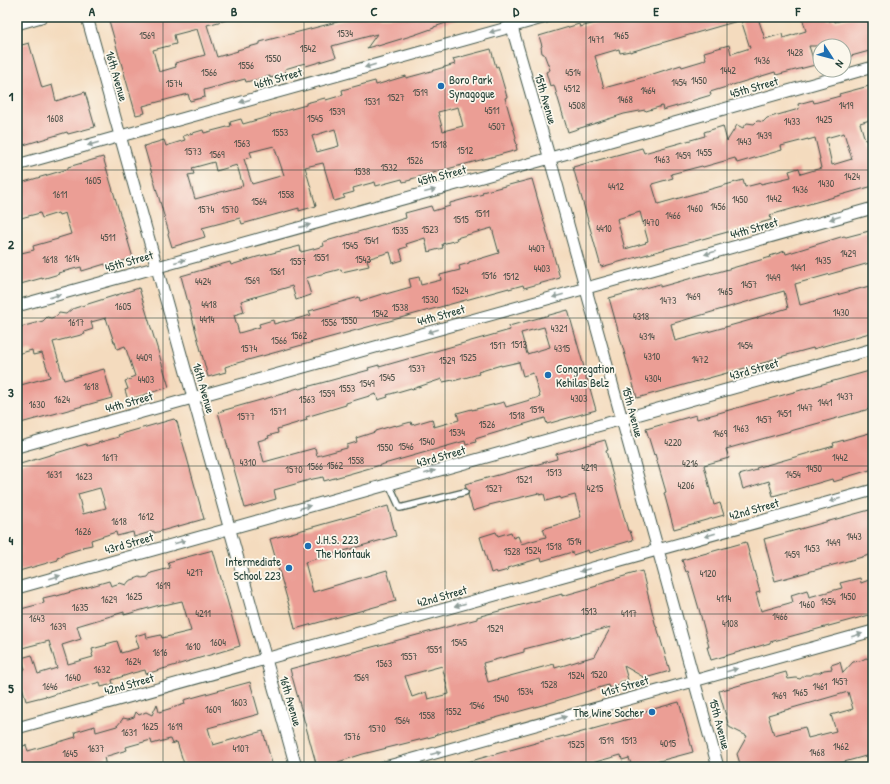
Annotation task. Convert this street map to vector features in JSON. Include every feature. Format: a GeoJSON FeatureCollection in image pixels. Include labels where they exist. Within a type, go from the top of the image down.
{"type":"FeatureCollection","features":[{"type":"Feature","properties":{"kind":"street"},"geometry":{"type":"LineString","coordinates":[[17,24],[42,17]]}},
{"type":"Feature","properties":{"kind":"street","name":"16th Avenue"},"geometry":{"type":"LineString","coordinates":[[87,17],[296,767]]}},
{"type":"Feature","properties":{"kind":"street","name":"46th Street"},"geometry":{"type":"LineString","coordinates":[[17,165],[510,22],[546,17]]}},
{"type":"Feature","properties":{"kind":"street","name":"15th Avenue"},"geometry":{"type":"LineString","coordinates":[[510,22],[550,158],[718,767]]}},
{"type":"Feature","properties":{"kind":"street","name":"45th Street"},"geometry":{"type":"LineString","coordinates":[[17,306],[873,67]]}},
{"type":"Feature","properties":{"kind":"street","name":"44th Street"},"geometry":{"type":"LineString","coordinates":[[17,447],[873,208]]}},
{"type":"Feature","properties":{"kind":"street","name":"43rd Street"},"geometry":{"type":"LineString","coordinates":[[17,588],[873,349]]}},
{"type":"Feature","properties":{"kind":"street","name":"42nd Street"},"geometry":{"type":"LineString","coordinates":[[17,728],[873,490]]}},
{"type":"Feature","properties":{"kind":"street","name":"41st Street"},"geometry":{"type":"LineString","coordinates":[[385,767],[873,631]]}},
{"type":"Feature","properties":{"kind":"lane"},"geometry":{"type":"LineString","coordinates":[[389,484],[400,508],[465,492]]}},
{"type":"Feature","properties":{"kind":"building"},"geometry":{"type":"Polygon","coordinates":[[[108,17],[225,17],[226,20],[207,25],[217,57],[260,44],[260,42],[356,17],[458,17],[458,19],[434,28],[378,46],[367,48],[377,34],[332,46],[336,57],[306,66],[305,63],[285,69],[286,74],[270,78],[270,76],[246,82],[245,79],[204,90],[205,97],[190,101],[188,94],[143,106],[145,113],[136,115],[108,17]],[[197,29],[174,35],[176,44],[153,50],[159,72],[176,67],[175,63],[205,55],[197,29]]]}},
{"type":"Feature","properties":{"kind":"building"},"geometry":{"type":"Polygon","coordinates":[[[625,17],[752,17],[753,20],[758,18],[765,39],[782,34],[783,38],[806,31],[802,17],[828,17],[829,21],[834,20],[835,22],[854,17],[873,17],[873,50],[852,56],[852,38],[812,38],[812,46],[809,46],[812,56],[812,66],[776,75],[775,72],[710,92],[711,95],[691,102],[663,110],[662,106],[646,111],[624,114],[568,132],[554,85],[550,86],[546,72],[550,70],[544,54],[542,53],[542,46],[539,36],[579,24],[580,27],[607,20],[607,22],[625,17]],[[741,20],[630,52],[620,53],[619,49],[595,56],[604,88],[681,65],[682,67],[702,61],[706,59],[704,52],[729,45],[731,54],[750,48],[741,20]]]}},
{"type":"Feature","properties":{"kind":"building"},"geometry":{"type":"Polygon","coordinates":[[[29,43],[42,88],[52,85],[56,101],[85,92],[95,127],[68,134],[67,132],[17,147],[17,50],[19,50],[18,46],[29,43]]]}},
{"type":"Feature","properties":{"kind":"building"},"geometry":{"type":"Polygon","coordinates":[[[491,49],[496,67],[498,66],[507,97],[505,98],[516,137],[517,150],[403,182],[402,179],[376,186],[375,182],[353,188],[354,192],[343,195],[345,198],[334,201],[323,163],[305,167],[316,206],[299,211],[299,208],[242,224],[240,218],[202,228],[205,237],[172,247],[144,146],[164,140],[166,146],[185,140],[183,136],[203,130],[204,133],[231,126],[230,122],[241,119],[243,124],[306,105],[306,103],[325,98],[326,100],[343,95],[342,90],[375,81],[376,85],[455,64],[453,59],[491,49]],[[458,107],[438,112],[443,131],[463,126],[458,107]],[[335,129],[312,136],[317,152],[339,146],[335,129]],[[274,146],[250,152],[252,157],[244,159],[252,184],[284,175],[274,146]],[[214,162],[192,168],[194,174],[188,175],[195,199],[243,186],[237,165],[216,171],[214,162]]]}},
{"type":"Feature","properties":{"kind":"building"},"geometry":{"type":"Polygon","coordinates":[[[869,86],[873,87],[873,119],[860,123],[869,148],[873,147],[873,186],[770,215],[771,220],[601,267],[573,167],[642,148],[644,153],[705,136],[704,132],[723,126],[727,141],[737,125],[743,128],[747,123],[754,124],[757,121],[763,122],[767,118],[799,109],[798,104],[813,100],[814,103],[840,96],[839,94],[869,86]],[[844,133],[826,138],[832,165],[852,159],[844,133]],[[815,138],[781,146],[782,150],[737,163],[735,158],[671,174],[673,178],[652,184],[658,204],[743,180],[745,187],[791,177],[789,171],[799,168],[801,174],[821,168],[815,138]],[[640,212],[617,219],[625,249],[646,243],[645,242],[648,241],[640,212]]]}},
{"type":"Feature","properties":{"kind":"building"},"geometry":{"type":"Polygon","coordinates":[[[103,157],[133,258],[82,271],[81,267],[17,285],[17,254],[34,250],[33,246],[71,234],[65,213],[59,215],[58,213],[42,218],[40,213],[17,219],[17,184],[103,157]]]}},
{"type":"Feature","properties":{"kind":"building"},"geometry":{"type":"Polygon","coordinates":[[[532,179],[560,278],[524,288],[523,285],[509,288],[237,363],[225,367],[226,372],[208,377],[181,276],[230,262],[231,265],[300,246],[301,252],[324,246],[323,242],[406,218],[405,213],[431,206],[433,211],[450,206],[450,203],[483,194],[482,192],[532,179]],[[492,228],[456,238],[457,240],[442,244],[443,248],[428,252],[425,238],[406,244],[407,247],[400,249],[403,260],[393,263],[390,252],[367,259],[369,266],[342,272],[341,269],[306,278],[311,295],[296,300],[292,286],[241,301],[244,312],[234,315],[239,333],[260,327],[259,324],[273,320],[274,324],[311,315],[309,311],[359,297],[360,301],[411,287],[409,279],[419,277],[421,285],[441,280],[440,275],[460,270],[459,266],[499,253],[492,228]]]}},
{"type":"Feature","properties":{"kind":"building"},"geometry":{"type":"Polygon","coordinates":[[[873,230],[873,262],[795,284],[800,305],[873,285],[873,332],[637,398],[609,298],[660,284],[660,287],[710,273],[711,274],[771,257],[770,256],[785,251],[786,254],[844,236],[846,237],[873,230]],[[784,291],[671,324],[675,341],[788,308],[784,291]]]}},
{"type":"Feature","properties":{"kind":"building"},"geometry":{"type":"Polygon","coordinates":[[[139,288],[169,387],[128,400],[125,390],[128,389],[125,381],[135,376],[125,346],[117,349],[106,318],[91,322],[93,329],[84,332],[85,334],[53,342],[64,380],[104,369],[112,398],[17,424],[17,386],[50,377],[42,353],[33,355],[32,350],[17,354],[17,328],[43,321],[47,317],[51,318],[57,316],[59,313],[66,314],[72,309],[139,288]]]}},
{"type":"Feature","properties":{"kind":"building"},"geometry":{"type":"Polygon","coordinates":[[[568,310],[596,410],[547,424],[545,418],[475,439],[476,442],[466,445],[465,441],[324,481],[323,477],[313,479],[274,490],[276,499],[245,508],[218,412],[289,392],[288,391],[298,388],[299,389],[369,370],[368,368],[379,365],[379,367],[510,330],[509,326],[568,310]],[[544,327],[521,333],[527,354],[550,347],[544,327]],[[519,362],[501,365],[478,372],[479,374],[453,381],[443,382],[442,379],[412,389],[411,388],[387,395],[388,397],[378,400],[376,394],[306,417],[307,420],[277,429],[278,433],[268,436],[269,438],[258,441],[264,462],[315,448],[317,456],[347,448],[347,445],[357,442],[356,438],[395,425],[411,422],[412,425],[432,419],[434,427],[459,420],[457,413],[504,402],[506,407],[540,397],[533,373],[523,376],[519,362]]]}},
{"type":"Feature","properties":{"kind":"building"},"geometry":{"type":"Polygon","coordinates":[[[873,370],[873,408],[726,449],[729,458],[704,465],[714,505],[720,503],[724,515],[674,529],[664,493],[666,492],[646,429],[696,415],[697,419],[873,370]]]}},
{"type":"Feature","properties":{"kind":"building"},"geometry":{"type":"Polygon","coordinates":[[[174,419],[177,422],[204,519],[134,537],[133,532],[117,536],[116,532],[91,540],[92,545],[63,554],[63,556],[57,558],[58,560],[19,571],[19,568],[17,569],[17,465],[86,444],[87,446],[119,437],[118,435],[174,419]],[[100,488],[78,494],[83,514],[106,508],[100,488]]]}},
{"type":"Feature","properties":{"kind":"building"},"geometry":{"type":"Polygon","coordinates":[[[873,432],[873,469],[833,482],[832,479],[773,496],[769,481],[743,489],[739,475],[757,470],[756,468],[834,446],[833,443],[873,432]]]}},
{"type":"Feature","properties":{"kind":"building"},"geometry":{"type":"Polygon","coordinates":[[[605,440],[608,450],[606,451],[628,531],[630,531],[633,540],[589,553],[588,550],[573,555],[572,552],[542,561],[541,558],[507,568],[508,570],[491,573],[480,537],[496,532],[498,536],[511,532],[513,538],[518,536],[521,544],[546,537],[543,529],[581,517],[575,495],[546,501],[544,494],[539,495],[539,493],[489,505],[473,511],[468,495],[469,491],[465,484],[557,459],[556,454],[605,440]]]}},
{"type":"Feature","properties":{"kind":"building","name":"Intermediate School 223"},"geometry":{"type":"Polygon","coordinates":[[[388,506],[396,536],[305,562],[313,592],[387,570],[396,601],[295,629],[270,539],[388,506]]]}},
{"type":"Feature","properties":{"kind":"building"},"geometry":{"type":"Polygon","coordinates":[[[873,509],[873,554],[775,581],[764,539],[873,509]]]}},
{"type":"Feature","properties":{"kind":"building"},"geometry":{"type":"Polygon","coordinates":[[[746,542],[760,592],[756,593],[761,611],[793,602],[791,595],[807,590],[809,597],[842,588],[840,583],[860,578],[861,583],[869,580],[873,593],[873,614],[711,660],[707,647],[709,647],[688,571],[686,572],[682,560],[746,542]]]}},
{"type":"Feature","properties":{"kind":"building"},"geometry":{"type":"Polygon","coordinates":[[[213,550],[240,646],[146,674],[145,670],[133,673],[112,680],[113,684],[101,687],[100,682],[47,697],[26,701],[18,671],[25,669],[21,658],[32,655],[38,674],[57,668],[49,641],[22,648],[20,640],[17,641],[17,610],[44,603],[43,598],[57,596],[109,581],[111,586],[120,583],[126,585],[129,581],[140,577],[148,577],[151,573],[170,568],[168,562],[213,550]],[[182,601],[163,604],[124,615],[124,612],[77,626],[81,639],[62,645],[68,664],[93,657],[92,649],[117,641],[121,653],[139,648],[135,636],[146,633],[147,638],[161,635],[162,638],[191,631],[182,601]]]}},
{"type":"Feature","properties":{"kind":"building"},"geometry":{"type":"Polygon","coordinates":[[[642,571],[656,627],[670,671],[645,678],[624,666],[628,680],[620,682],[620,685],[609,688],[608,685],[434,735],[435,736],[363,754],[338,762],[338,764],[329,767],[317,767],[290,669],[477,619],[477,617],[562,594],[562,596],[597,586],[597,584],[642,571]],[[611,627],[524,649],[524,652],[483,663],[488,682],[554,664],[555,668],[595,656],[611,627]],[[442,666],[405,676],[412,697],[426,692],[428,699],[449,694],[442,666]]]}},
{"type":"Feature","properties":{"kind":"building"},"geometry":{"type":"Polygon","coordinates":[[[866,658],[873,660],[873,698],[871,699],[873,707],[873,754],[826,767],[741,767],[737,754],[747,736],[729,727],[719,691],[786,672],[788,679],[800,679],[805,675],[811,675],[824,670],[832,669],[831,665],[840,662],[843,673],[853,662],[866,658]],[[848,692],[768,715],[774,735],[805,727],[808,738],[836,731],[831,715],[853,709],[848,692]]]}},
{"type":"Feature","properties":{"kind":"building"},"geometry":{"type":"Polygon","coordinates":[[[250,682],[259,714],[208,728],[213,745],[263,731],[273,767],[185,767],[177,742],[172,744],[170,739],[152,744],[151,740],[126,747],[127,750],[104,757],[106,767],[17,767],[17,748],[26,745],[28,751],[76,737],[75,732],[95,726],[96,732],[117,726],[123,718],[128,719],[134,717],[136,712],[139,715],[146,712],[152,715],[157,704],[159,712],[185,704],[184,700],[250,682]]]}},
{"type":"Feature","properties":{"kind":"building"},"geometry":{"type":"Polygon","coordinates":[[[679,702],[693,752],[637,767],[632,767],[629,758],[622,760],[621,755],[577,767],[458,767],[458,765],[478,759],[636,717],[635,714],[679,702]]]}},
{"type":"Feature","properties":{"kind":"place","name":"Boro Park Synagogue"},"geometry":{"type":"Point","coordinates":[441,86]}},
{"type":"Feature","properties":{"kind":"place","name":"Congregation Kehilas Belz"},"geometry":{"type":"Point","coordinates":[548,375]}},
{"type":"Feature","properties":{"kind":"place","name":"J.H.S. 223 The Montauk"},"geometry":{"type":"Point","coordinates":[308,546]}},
{"type":"Feature","properties":{"kind":"place","name":"Intermediate School 223"},"geometry":{"type":"Point","coordinates":[289,568]}},
{"type":"Feature","properties":{"kind":"place","name":"The Wine Socher"},"geometry":{"type":"Point","coordinates":[652,712]}}]}
